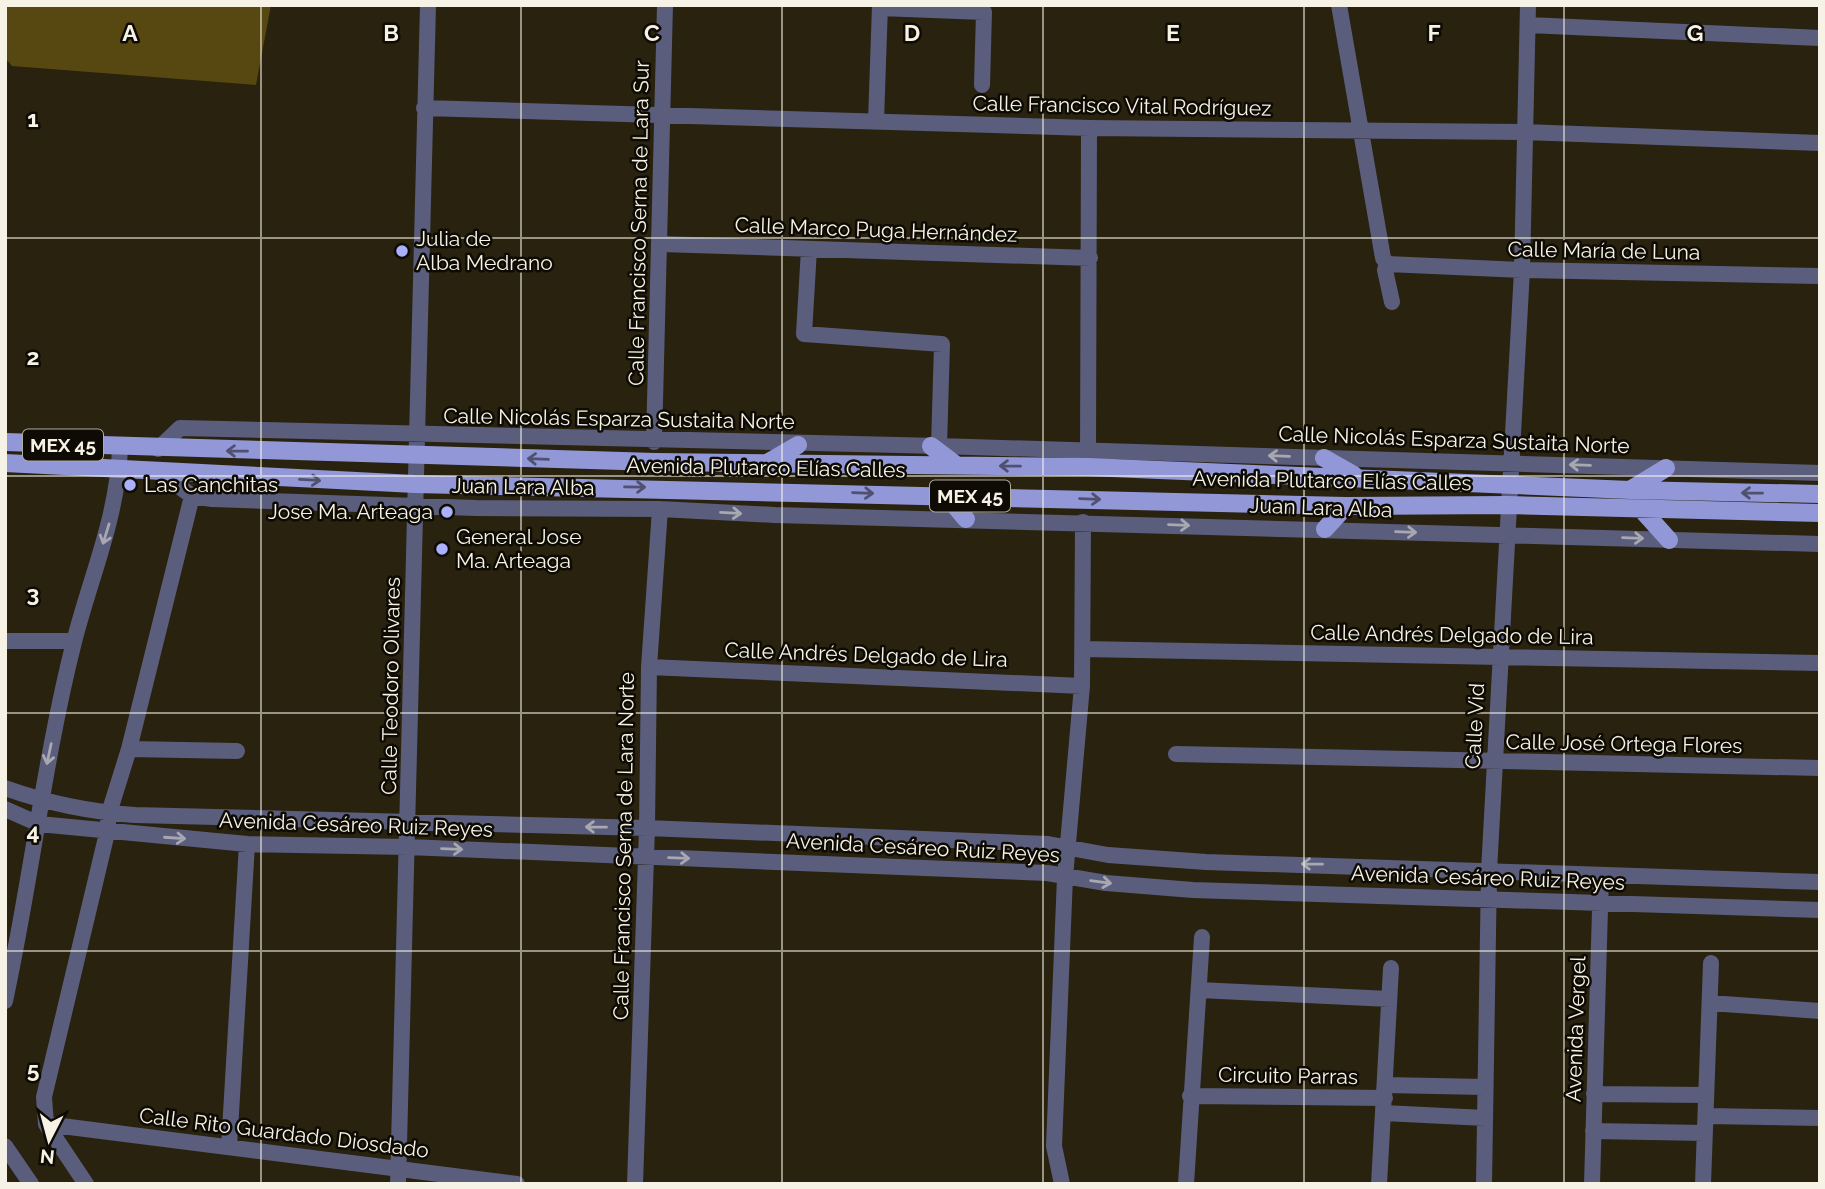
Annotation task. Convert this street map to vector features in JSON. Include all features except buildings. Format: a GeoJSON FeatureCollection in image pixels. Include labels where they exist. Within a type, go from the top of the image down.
{"type":"FeatureCollection","features":[{"type":"Feature","properties":{"kind":"main road","name":"Avenida Plutarco Elías Calles"},"geometry":{"type":"LineString","coordinates":[[5,442],[158,449],[956,465],[1357,477],[1630,490],[1820,494]]}},
{"type":"Feature","properties":{"kind":"main road"},"geometry":{"type":"LineString","coordinates":[[767,463],[798,445]]}},
{"type":"Feature","properties":{"kind":"main road"},"geometry":{"type":"LineString","coordinates":[[935,446],[956,465]]}},
{"type":"Feature","properties":{"kind":"main road"},"geometry":{"type":"LineString","coordinates":[[1324,457],[1357,477]]}},
{"type":"Feature","properties":{"kind":"main road","name":"Avenida Plutarco Elías Calles"},"geometry":{"type":"LineString","coordinates":[[5,463],[415,484],[1346,506],[1507,505],[1820,513]]}},
{"type":"Feature","properties":{"kind":"main road"},"geometry":{"type":"LineString","coordinates":[[1630,490],[1666,468]]}},
{"type":"Feature","properties":{"kind":"main road"},"geometry":{"type":"LineString","coordinates":[[946,495],[966,519]]}},
{"type":"Feature","properties":{"kind":"main road"},"geometry":{"type":"LineString","coordinates":[[1325,529],[1346,506]]}},
{"type":"Feature","properties":{"kind":"main road"},"geometry":{"type":"LineString","coordinates":[[1642,510],[1669,540]]}},
{"type":"Feature","properties":{"kind":"street","name":"Calle Teodoro Olivares"},"geometry":{"type":"LineString","coordinates":[[397,1176],[409,823],[417,455],[415,435],[428,5]]}},
{"type":"Feature","properties":{"kind":"street","name":"Calle Francisco Serna de Lara Sur"},"geometry":{"type":"LineString","coordinates":[[654,442],[665,5]]}},
{"type":"Feature","properties":{"kind":"street"},"geometry":{"type":"LineString","coordinates":[[1339,5],[1392,302]]}},
{"type":"Feature","properties":{"kind":"street","name":"Calle Vid"},"geometry":{"type":"LineString","coordinates":[[1484,1184],[1489,871],[1522,270],[1523,132],[1528,5]]}},
{"type":"Feature","properties":{"kind":"street"},"geometry":{"type":"LineString","coordinates":[[876,121],[880,7],[984,12],[982,85]]}},
{"type":"Feature","properties":{"kind":"street"},"geometry":{"type":"LineString","coordinates":[[1528,24],[1820,38]]}},
{"type":"Feature","properties":{"kind":"street","name":"Calle Francisco Vital Rodríguez"},"geometry":{"type":"LineString","coordinates":[[424,108],[1089,128],[1523,132],[1820,144]]}},
{"type":"Feature","properties":{"kind":"street"},"geometry":{"type":"LineString","coordinates":[[1088,451],[1089,128]]}},
{"type":"Feature","properties":{"kind":"street","name":"Calle Marco Puga Hernández"},"geometry":{"type":"LineString","coordinates":[[661,244],[1090,258]]}},
{"type":"Feature","properties":{"kind":"street"},"geometry":{"type":"LineString","coordinates":[[809,249],[804,334],[942,344],[935,446]]}},
{"type":"Feature","properties":{"kind":"street","name":"Calle María de Luna"},"geometry":{"type":"LineString","coordinates":[[1387,264],[1522,270],[1820,276]]}},
{"type":"Feature","properties":{"kind":"street","name":"Calle Nicolás Esparza Sustaita Norte"},"geometry":{"type":"LineString","coordinates":[[158,449],[180,428],[654,442],[935,446],[1820,472]]}},
{"type":"Feature","properties":{"kind":"street"},"geometry":{"type":"LineString","coordinates":[[5,1001],[39,824],[39,800],[74,641],[117,499],[120,447]]}},
{"type":"Feature","properties":{"kind":"street"},"geometry":{"type":"LineString","coordinates":[[86,1184],[46,1124],[44,1097],[107,833],[109,813],[129,749],[192,496],[157,470]]}},
{"type":"Feature","properties":{"kind":"street"},"geometry":{"type":"LineString","coordinates":[[775,491],[775,515]]}},
{"type":"Feature","properties":{"kind":"street","name":"Juan Lara Alba"},"geometry":{"type":"LineString","coordinates":[[192,496],[415,506],[660,509],[775,515],[1820,544]]}},
{"type":"Feature","properties":{"kind":"street","name":"Calle Francisco Serna de Lara Norte"},"geometry":{"type":"LineString","coordinates":[[635,1184],[648,828],[649,667],[660,509]]}},
{"type":"Feature","properties":{"kind":"street"},"geometry":{"type":"LineString","coordinates":[[1062,1184],[1054,1146],[1065,877],[1082,686],[1083,522]]}},
{"type":"Feature","properties":{"kind":"street"},"geometry":{"type":"LineString","coordinates":[[5,641],[74,641]]}},
{"type":"Feature","properties":{"kind":"street","name":"Calle Andrés Delgado de Lira"},"geometry":{"type":"LineString","coordinates":[[1083,649],[1820,663]]}},
{"type":"Feature","properties":{"kind":"street","name":"Calle Andrés Delgado de Lira"},"geometry":{"type":"LineString","coordinates":[[649,667],[1082,686]]}},
{"type":"Feature","properties":{"kind":"street"},"geometry":{"type":"LineString","coordinates":[[129,749],[237,751]]}},
{"type":"Feature","properties":{"kind":"street","name":"Calle José Ortega Flores"},"geometry":{"type":"LineString","coordinates":[[1176,754],[1820,768]]}},
{"type":"Feature","properties":{"kind":"street","name":"Avenida Cesáreo Ruiz Reyes"},"geometry":{"type":"LineString","coordinates":[[5,788],[39,800],[109,813],[648,828],[1069,847],[1108,855],[1206,862],[1820,882]]}},
{"type":"Feature","properties":{"kind":"street","name":"Avenida Cesáreo Ruiz Reyes"},"geometry":{"type":"LineString","coordinates":[[5,809],[39,824],[107,833],[247,844],[408,847],[1047,873],[1193,890],[1820,910]]}},
{"type":"Feature","properties":{"kind":"street"},"geometry":{"type":"LineString","coordinates":[[229,1147],[247,844]]}},
{"type":"Feature","properties":{"kind":"street","name":"Avenida Vergel"},"geometry":{"type":"LineString","coordinates":[[1592,1184],[1601,875]]}},
{"type":"Feature","properties":{"kind":"street","name":"Circuito Parras"},"geometry":{"type":"LineString","coordinates":[[1186,1184],[1202,936]]}},
{"type":"Feature","properties":{"kind":"street"},"geometry":{"type":"LineString","coordinates":[[1703,1184],[1711,963]]}},
{"type":"Feature","properties":{"kind":"street","name":"Circuito Parras"},"geometry":{"type":"LineString","coordinates":[[1379,1184],[1391,968]]}},
{"type":"Feature","properties":{"kind":"street"},"geometry":{"type":"LineString","coordinates":[[1199,989],[1389,999]]}},
{"type":"Feature","properties":{"kind":"street"},"geometry":{"type":"LineString","coordinates":[[1710,1003],[1820,1012]]}},
{"type":"Feature","properties":{"kind":"street","name":"Circuito Parras"},"geometry":{"type":"LineString","coordinates":[[1191,1096],[1385,1099],[1485,1087]]}},
{"type":"Feature","properties":{"kind":"street"},"geometry":{"type":"LineString","coordinates":[[1594,1094],[1706,1095]]}},
{"type":"Feature","properties":{"kind":"street","name":"Circuito Parras"},"geometry":{"type":"LineString","coordinates":[[1385,1099],[1485,1118]]}},
{"type":"Feature","properties":{"kind":"street"},"geometry":{"type":"LineString","coordinates":[[1593,1131],[1820,1118]]}},
{"type":"Feature","properties":{"kind":"street","name":"Calle Rito Guardado Diosdado"},"geometry":{"type":"LineString","coordinates":[[46,1124],[229,1147],[397,1176],[517,1184]]}},
{"type":"Feature","properties":{"kind":"street"},"geometry":{"type":"LineString","coordinates":[[5,1146],[32,1184]]}},
{"type":"Feature","properties":{"kind":"shaded area"},"geometry":{"type":"Polygon","coordinates":[[[5,5],[271,5],[256,85],[12,66],[5,58],[5,5]]]}},
{"type":"Feature","properties":{"kind":"place","name":"Julia de Alba Medrano"},"geometry":{"type":"Point","coordinates":[402,251]}},
{"type":"Feature","properties":{"kind":"place","name":"Las Canchitas"},"geometry":{"type":"Point","coordinates":[130,485]}},
{"type":"Feature","properties":{"kind":"place","name":"Jose Ma. Arteaga"},"geometry":{"type":"Point","coordinates":[447,512]}},
{"type":"Feature","properties":{"kind":"place","name":"General Jose Ma. Arteaga"},"geometry":{"type":"Point","coordinates":[442,549]}}]}
